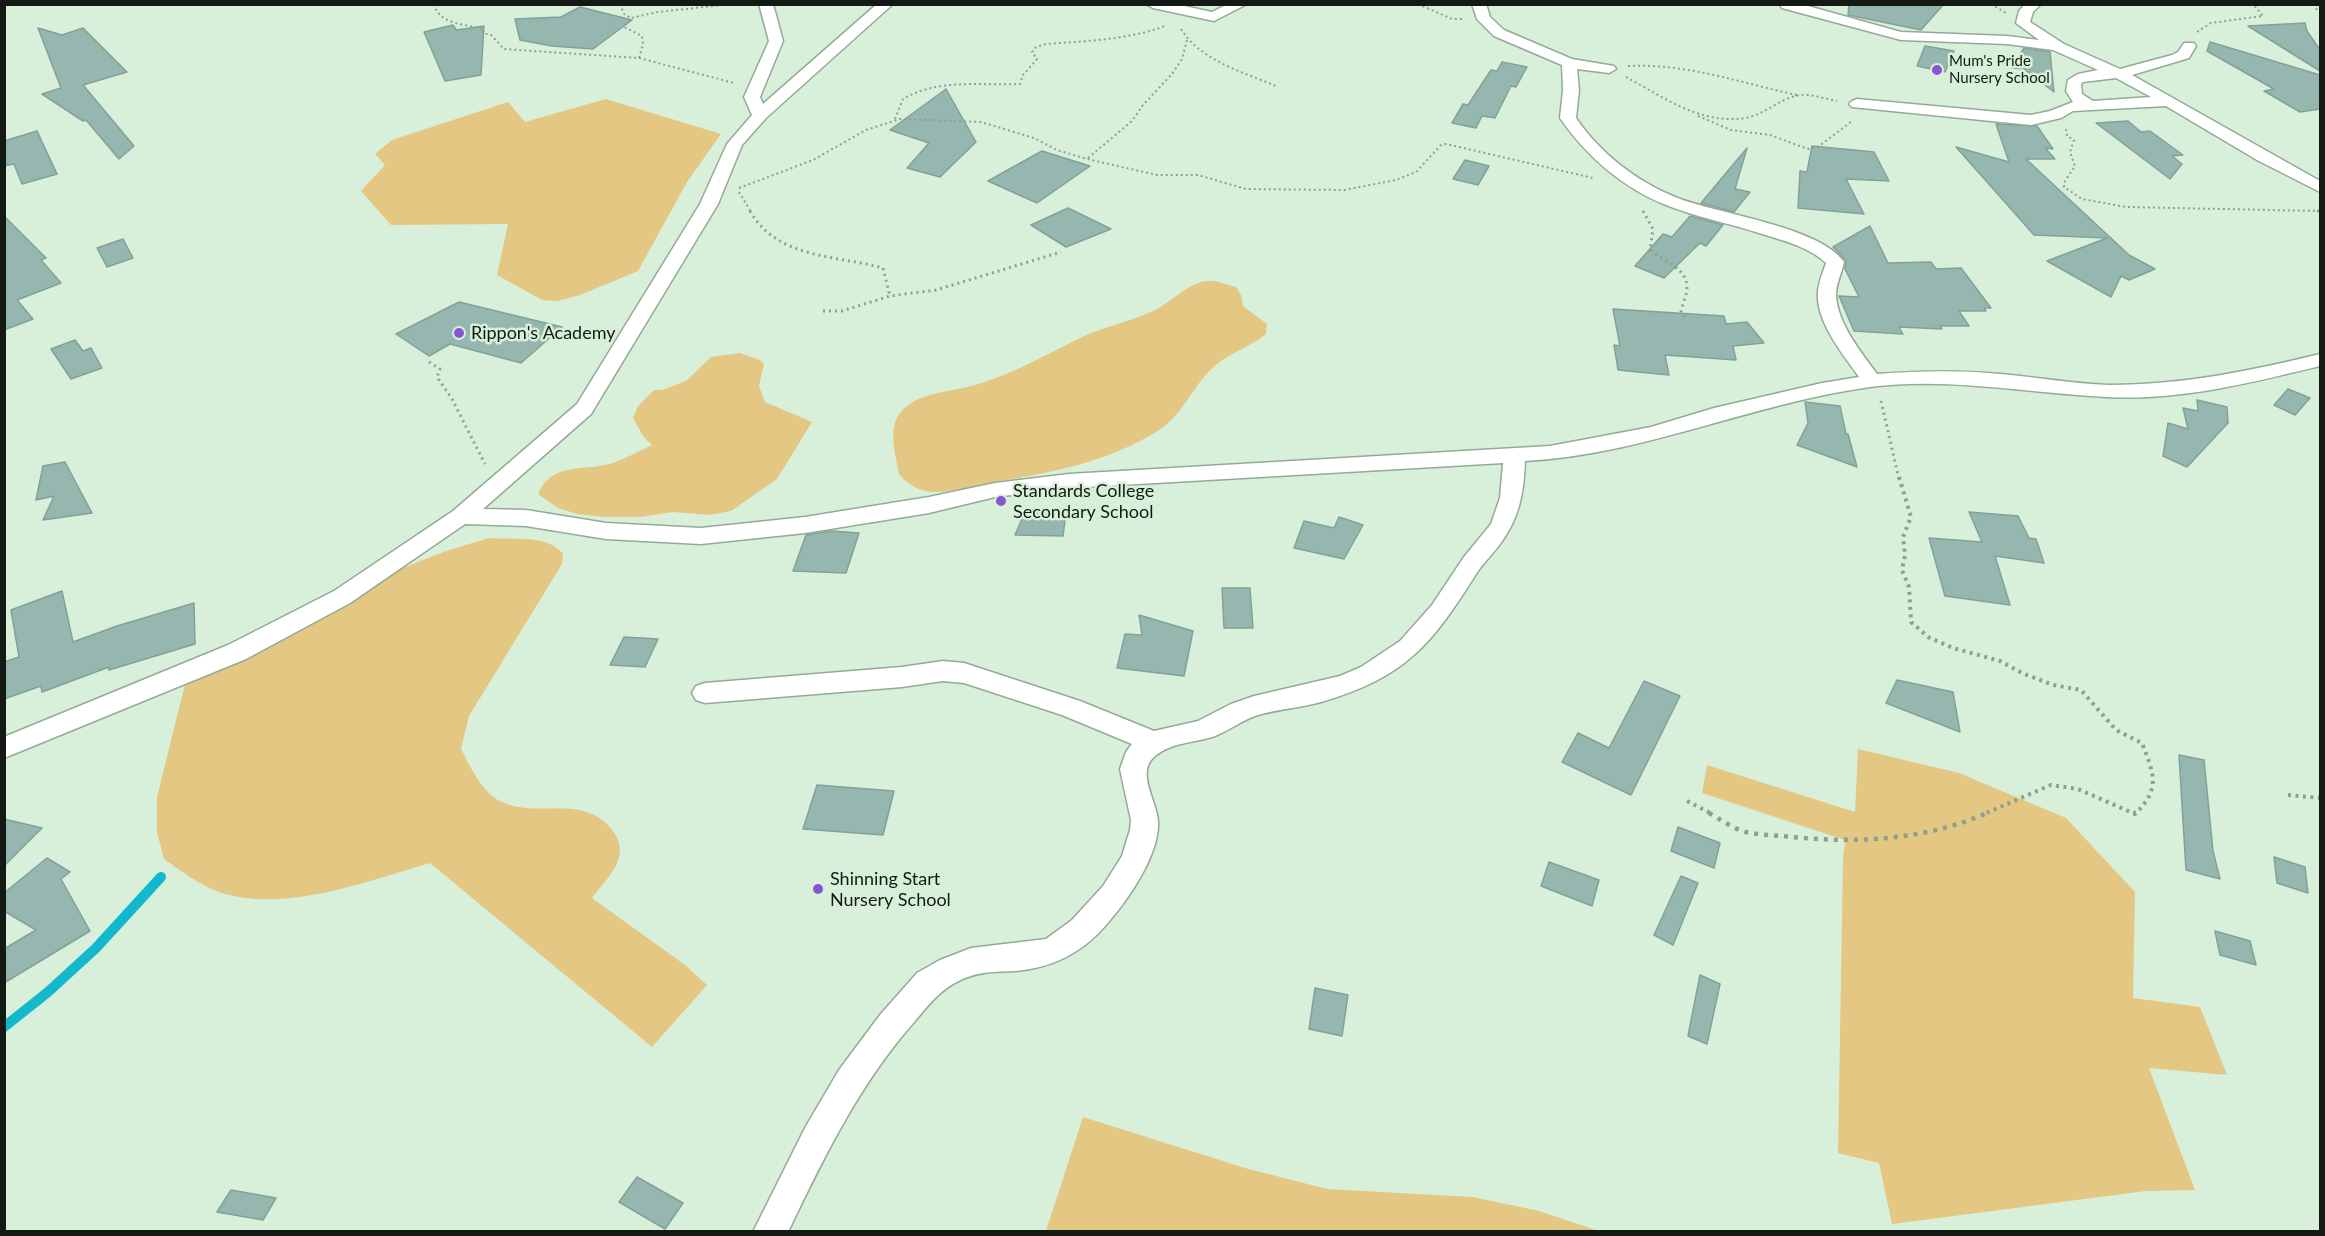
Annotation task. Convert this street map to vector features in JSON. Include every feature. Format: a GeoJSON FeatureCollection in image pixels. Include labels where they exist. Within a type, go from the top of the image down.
{"type":"FeatureCollection","features":[{"type":"Feature","properties":{"kind":"street"},"geometry":{"type":"LineString","coordinates":[[760,115],[752,97],[774,50],[776,37],[766,4]]}},
{"type":"Feature","properties":{"kind":"street"},"geometry":{"type":"LineString","coordinates":[[4,748],[237,652],[342,597],[461,516],[491,491],[584,409],[709,204],[735,144],[760,115],[886,4]]}},
{"type":"Feature","properties":{"kind":"street"},"geometry":{"type":"LineString","coordinates":[[1153,4],[1214,17],[1240,4]]}},
{"type":"Feature","properties":{"kind":"street"},"geometry":{"type":"LineString","coordinates":[[2034,4],[2026,11],[2023,23],[2059,47],[2119,74],[2203,120],[2262,157],[2320,187]]}},
{"type":"Feature","properties":{"kind":"street"},"geometry":{"type":"LineString","coordinates":[[1787,5],[1901,36],[2007,40],[2059,47]]}},
{"type":"Feature","properties":{"kind":"street"},"geometry":{"type":"LineString","coordinates":[[1482,12],[1499,33],[1569,63],[1609,69]]}},
{"type":"Feature","properties":{"kind":"street"},"geometry":{"type":"LineString","coordinates":[[2090,105],[2080,101],[2074,95],[2073,83],[2075,81],[2088,76],[2119,74],[2179,57],[2184,55],[2189,46]]}},
{"type":"Feature","properties":{"kind":"street"},"geometry":{"type":"LineString","coordinates":[[1569,63],[1571,90],[1568,118],[1573,127],[1610,164],[1646,189],[1671,201],[1706,214],[1805,243],[1832,256],[1835,262],[1826,296],[1828,308],[1833,321],[1857,361],[1872,381]]}},
{"type":"Feature","properties":{"kind":"street"},"geometry":{"type":"LineString","coordinates":[[1857,104],[1880,108],[1931,110],[2031,120],[2055,115],[2070,107],[2168,101]]}},
{"type":"Feature","properties":{"kind":"street"},"geometry":{"type":"LineString","coordinates":[[2301,176],[2320,172]]}},
{"type":"Feature","properties":{"kind":"street"},"geometry":{"type":"LineString","coordinates":[[461,516],[526,518],[606,531],[701,536],[805,525],[929,504],[995,490],[1069,481],[1514,457],[1580,448],[1653,433],[1714,415],[1793,398],[1822,389],[1872,381],[1927,377],[1997,380],[2107,391],[2176,389],[2245,378],[2320,360]]}},
{"type":"Feature","properties":{"kind":"street"},"geometry":{"type":"LineString","coordinates":[[770,1232],[800,1169],[848,1085],[886,1029],[934,978],[972,962],[1026,957],[1062,945],[1100,912],[1128,871],[1145,828],[1140,798],[1132,777],[1138,754],[1154,742],[1171,734],[1207,728],[1246,708],[1340,687],[1360,680],[1394,660],[1418,641],[1433,623],[1457,589],[1476,555],[1495,536],[1508,516],[1512,499],[1514,457]]}},
{"type":"Feature","properties":{"kind":"street"},"geometry":{"type":"LineString","coordinates":[[705,693],[902,677],[944,671],[954,672],[1060,705],[1154,742]]}},
{"type":"Feature","properties":{"kind":"path"},"geometry":{"type":"LineString","coordinates":[[434,4],[437,13],[444,19],[483,29],[483,33],[491,35],[504,49],[639,58],[723,81],[756,86]]}},
{"type":"Feature","properties":{"kind":"path"},"geometry":{"type":"LineString","coordinates":[[620,4],[624,14],[631,18]]}},
{"type":"Feature","properties":{"kind":"path"},"geometry":{"type":"LineString","coordinates":[[639,58],[643,44],[642,36],[624,27],[631,18],[658,12],[731,4]]}},
{"type":"Feature","properties":{"kind":"path"},"geometry":{"type":"LineString","coordinates":[[1418,4],[1452,19],[1482,12]]}},
{"type":"Feature","properties":{"kind":"path"},"geometry":{"type":"LineString","coordinates":[[2189,46],[2199,29],[2204,26],[2230,19],[2263,16],[2253,4]]}},
{"type":"Feature","properties":{"kind":"path"},"geometry":{"type":"LineString","coordinates":[[2316,4],[2315,8],[2320,12]]}},
{"type":"Feature","properties":{"kind":"path"},"geometry":{"type":"LineString","coordinates":[[1214,17],[1175,22],[1187,40],[1215,58],[1276,86]]}},
{"type":"Feature","properties":{"kind":"path"},"geometry":{"type":"LineString","coordinates":[[895,119],[903,99],[923,88],[1020,84],[1023,75],[1037,59],[1032,52],[1036,47],[1052,43],[1111,39],[1149,32],[1166,25]]}},
{"type":"Feature","properties":{"kind":"path"},"geometry":{"type":"LineString","coordinates":[[1087,159],[1132,122],[1143,105],[1172,74],[1182,59],[1187,40]]}},
{"type":"Feature","properties":{"kind":"path"},"geometry":{"type":"LineString","coordinates":[[1609,69],[1642,64],[1659,66],[1735,79],[1798,95],[1857,104]]}},
{"type":"Feature","properties":{"kind":"path"},"geometry":{"type":"LineString","coordinates":[[1609,69],[1694,114],[1731,130],[1770,135],[1808,149],[1818,147],[1851,122],[1874,113],[1880,108]]}},
{"type":"Feature","properties":{"kind":"path"},"geometry":{"type":"LineString","coordinates":[[1694,114],[1743,118],[1772,110],[1798,95]]}},
{"type":"Feature","properties":{"kind":"path"},"geometry":{"type":"LineString","coordinates":[[739,189],[813,160],[866,130],[895,119],[918,118],[981,122],[1034,138],[1057,150],[1087,159],[1157,175],[1198,175],[1246,189],[1344,190],[1410,176],[1441,145],[1446,144],[1599,179]]}},
{"type":"Feature","properties":{"kind":"path"},"geometry":{"type":"LineString","coordinates":[[2074,140],[2070,152],[2076,166],[2066,178],[2064,187],[2082,199],[2146,209],[2320,212]]}},
{"type":"Feature","properties":{"kind":"path"},"geometry":{"type":"LineString","coordinates":[[735,144],[740,167],[739,189],[748,212],[766,234],[787,248],[824,257],[857,259],[883,267],[890,296]]}},
{"type":"Feature","properties":{"kind":"path"},"geometry":{"type":"LineString","coordinates":[[1646,189],[1630,186],[1653,229],[1650,249],[1656,258],[1682,271],[1685,278],[1687,291],[1681,311],[1685,318]]}},
{"type":"Feature","properties":{"kind":"path"},"geometry":{"type":"LineString","coordinates":[[823,311],[842,311],[890,296],[936,290],[1061,252]]}},
{"type":"Feature","properties":{"kind":"path"},"geometry":{"type":"LineString","coordinates":[[429,362],[440,369],[437,377],[484,457],[491,491]]}},
{"type":"Feature","properties":{"kind":"path"},"geometry":{"type":"LineString","coordinates":[[1687,801],[1744,832],[1822,841],[1928,833],[1964,823],[2051,785],[2078,789],[2135,814],[2149,803],[2155,777],[2142,742],[2116,730],[2081,690],[2053,685],[2022,673],[2000,661],[1953,648],[1928,637],[1911,622],[1910,587],[1902,570],[1905,555],[1903,537],[1911,517],[1892,455],[1884,408],[1872,381]]}},
{"type":"Feature","properties":{"kind":"path"},"geometry":{"type":"LineString","coordinates":[[2289,795],[2320,798]]}},
{"type":"Feature","properties":{"kind":"shaded area"},"geometry":{"type":"Polygon","coordinates":[[[606,99],[721,134],[687,182],[638,271],[580,295],[558,301],[542,300],[497,275],[508,224],[391,225],[361,191],[385,165],[375,154],[392,140],[508,102],[525,122],[606,99]]]}},
{"type":"Feature","properties":{"kind":"shaded area"},"geometry":{"type":"Polygon","coordinates":[[[1205,281],[1215,281],[1236,287],[1241,295],[1243,306],[1267,324],[1266,334],[1216,365],[1175,416],[1159,430],[1098,459],[956,490],[925,491],[911,485],[899,474],[893,435],[894,427],[900,413],[913,402],[1008,373],[1082,337],[1153,311],[1184,290],[1205,281]]]}},
{"type":"Feature","properties":{"kind":"shaded area"},"geometry":{"type":"Polygon","coordinates":[[[740,353],[760,360],[764,364],[759,386],[765,402],[812,422],[777,479],[731,511],[709,515],[673,512],[641,517],[604,517],[577,514],[558,508],[538,494],[552,476],[560,472],[613,463],[652,445],[643,436],[633,418],[638,406],[654,390],[662,390],[686,381],[711,357],[740,353]]]}},
{"type":"Feature","properties":{"kind":"shaded area"},"geometry":{"type":"Polygon","coordinates":[[[489,538],[529,539],[548,543],[563,554],[562,564],[469,716],[461,749],[483,786],[502,802],[516,807],[575,810],[589,813],[602,820],[613,831],[620,850],[619,858],[610,875],[592,898],[685,965],[707,985],[652,1047],[430,863],[325,893],[270,899],[244,898],[219,892],[198,882],[164,859],[157,832],[157,797],[188,672],[403,568],[446,551],[489,538]]]}},
{"type":"Feature","properties":{"kind":"shaded area"},"geometry":{"type":"Polygon","coordinates":[[[1858,749],[1959,773],[2066,818],[2135,892],[2133,998],[2200,1007],[2227,1075],[2149,1068],[2195,1190],[2146,1191],[1892,1224],[1879,1163],[1838,1153],[1845,840],[1702,793],[1707,765],[1855,812],[1858,749]]]}},
{"type":"Feature","properties":{"kind":"shaded area"},"geometry":{"type":"Polygon","coordinates":[[[1083,1117],[1245,1168],[1327,1189],[1473,1197],[1539,1211],[1599,1231],[1046,1231],[1083,1117]]]}},
{"type":"Feature","properties":{"kind":"building"},"geometry":{"type":"Polygon","coordinates":[[[1849,4],[1944,4],[1921,30],[1848,15],[1849,4]]]}},
{"type":"Feature","properties":{"kind":"building"},"geometry":{"type":"Polygon","coordinates":[[[580,7],[632,20],[593,49],[552,46],[520,40],[515,19],[561,17],[580,7]]]}},
{"type":"Feature","properties":{"kind":"building"},"geometry":{"type":"Polygon","coordinates":[[[2305,23],[2307,31],[2320,50],[2320,71],[2248,26],[2305,23]]]}},
{"type":"Feature","properties":{"kind":"building"},"geometry":{"type":"Polygon","coordinates":[[[453,25],[456,30],[484,26],[481,75],[445,81],[424,32],[453,25]]]}},
{"type":"Feature","properties":{"kind":"building"},"geometry":{"type":"Polygon","coordinates":[[[38,28],[62,35],[83,28],[127,72],[83,85],[134,146],[119,159],[86,120],[83,121],[42,94],[61,88],[38,28]]]}},
{"type":"Feature","properties":{"kind":"building"},"geometry":{"type":"Polygon","coordinates":[[[2210,42],[2320,75],[2320,109],[2300,112],[2264,91],[2274,89],[2207,51],[2210,42]]]}},
{"type":"Feature","properties":{"kind":"building"},"geometry":{"type":"Polygon","coordinates":[[[1925,46],[1954,51],[1945,72],[1917,66],[1925,46]]]}},
{"type":"Feature","properties":{"kind":"building"},"geometry":{"type":"Polygon","coordinates":[[[2024,48],[2050,52],[2054,92],[2024,69],[2012,68],[2024,48]]]}},
{"type":"Feature","properties":{"kind":"building"},"geometry":{"type":"Polygon","coordinates":[[[1502,62],[1527,67],[1516,87],[1511,86],[1495,118],[1482,116],[1476,128],[1452,123],[1463,104],[1468,105],[1491,70],[1497,71],[1502,62]]]}},
{"type":"Feature","properties":{"kind":"building"},"geometry":{"type":"Polygon","coordinates":[[[946,89],[976,142],[940,177],[907,168],[929,143],[890,130],[946,89]]]}},
{"type":"Feature","properties":{"kind":"building"},"geometry":{"type":"Polygon","coordinates":[[[2128,121],[2141,132],[2150,131],[2183,155],[2172,156],[2182,164],[2170,179],[2096,123],[2128,121]]]}},
{"type":"Feature","properties":{"kind":"building"},"geometry":{"type":"Polygon","coordinates":[[[1996,124],[2037,126],[2053,149],[2045,148],[2055,159],[2026,159],[2129,255],[2155,269],[2129,280],[2121,276],[2111,297],[2047,261],[2107,238],[2034,235],[1956,147],[2009,162],[1996,124]]]}},
{"type":"Feature","properties":{"kind":"building"},"geometry":{"type":"Polygon","coordinates":[[[37,131],[57,174],[22,184],[14,164],[4,166],[4,141],[37,131]]]}},
{"type":"Feature","properties":{"kind":"building"},"geometry":{"type":"Polygon","coordinates":[[[1812,146],[1874,152],[1889,181],[1846,179],[1864,214],[1798,208],[1800,171],[1807,172],[1812,146]]]}},
{"type":"Feature","properties":{"kind":"building"},"geometry":{"type":"Polygon","coordinates":[[[1747,148],[1735,189],[1750,192],[1734,212],[1701,203],[1747,148]]]}},
{"type":"Feature","properties":{"kind":"building"},"geometry":{"type":"Polygon","coordinates":[[[1042,151],[1090,166],[1037,203],[988,181],[1042,151]]]}},
{"type":"Feature","properties":{"kind":"building"},"geometry":{"type":"Polygon","coordinates":[[[1465,160],[1489,166],[1478,185],[1453,179],[1465,160]]]}},
{"type":"Feature","properties":{"kind":"building"},"geometry":{"type":"Polygon","coordinates":[[[1068,208],[1111,229],[1066,247],[1031,225],[1068,208]]]}},
{"type":"Feature","properties":{"kind":"building"},"geometry":{"type":"Polygon","coordinates":[[[4,216],[46,258],[41,260],[61,283],[17,300],[33,319],[4,330],[4,216]]]}},
{"type":"Feature","properties":{"kind":"building"},"geometry":{"type":"Polygon","coordinates":[[[1690,216],[1723,225],[1706,246],[1700,243],[1664,278],[1635,266],[1663,234],[1672,237],[1690,216]]]}},
{"type":"Feature","properties":{"kind":"building"},"geometry":{"type":"Polygon","coordinates":[[[1870,226],[1888,263],[1931,262],[1936,269],[1961,268],[1991,308],[1984,308],[1986,311],[1959,311],[1969,326],[1940,326],[1942,329],[1899,327],[1903,334],[1854,331],[1839,296],[1859,297],[1845,269],[1846,260],[1833,247],[1870,226]]]}},
{"type":"Feature","properties":{"kind":"building"},"geometry":{"type":"Polygon","coordinates":[[[123,239],[133,258],[107,267],[97,248],[123,239]]]}},
{"type":"Feature","properties":{"kind":"building"},"geometry":{"type":"Polygon","coordinates":[[[459,302],[562,327],[521,363],[450,344],[429,356],[396,334],[459,302]]]}},
{"type":"Feature","properties":{"kind":"building"},"geometry":{"type":"Polygon","coordinates":[[[1613,309],[1724,316],[1726,324],[1747,322],[1764,343],[1733,346],[1736,360],[1665,355],[1669,375],[1618,370],[1614,345],[1620,346],[1613,309]]]}},
{"type":"Feature","properties":{"kind":"building"},"geometry":{"type":"Polygon","coordinates":[[[75,340],[83,351],[91,348],[102,368],[71,379],[51,349],[75,340]]]}},
{"type":"Feature","properties":{"kind":"building"},"geometry":{"type":"Polygon","coordinates":[[[2288,389],[2310,398],[2295,415],[2274,405],[2288,389]]]}},
{"type":"Feature","properties":{"kind":"building"},"geometry":{"type":"Polygon","coordinates":[[[2197,400],[2227,407],[2228,423],[2187,467],[2163,456],[2168,423],[2188,429],[2183,408],[2198,411],[2197,400]]]}},
{"type":"Feature","properties":{"kind":"building"},"geometry":{"type":"Polygon","coordinates":[[[1805,402],[1840,406],[1857,467],[1797,445],[1808,423],[1805,402]]]}},
{"type":"Feature","properties":{"kind":"building"},"geometry":{"type":"Polygon","coordinates":[[[65,462],[92,513],[43,520],[54,496],[36,500],[43,466],[65,462]]]}},
{"type":"Feature","properties":{"kind":"building"},"geometry":{"type":"Polygon","coordinates":[[[1025,512],[1066,513],[1063,536],[1015,535],[1025,512]]]}},
{"type":"Feature","properties":{"kind":"building"},"geometry":{"type":"Polygon","coordinates":[[[1969,512],[2018,516],[2029,538],[2036,539],[2044,563],[1995,556],[2010,605],[1945,596],[1929,538],[1982,542],[1969,512]]]}},
{"type":"Feature","properties":{"kind":"building"},"geometry":{"type":"Polygon","coordinates":[[[1339,517],[1363,525],[1344,559],[1294,548],[1304,521],[1334,528],[1339,517]]]}},
{"type":"Feature","properties":{"kind":"building"},"geometry":{"type":"Polygon","coordinates":[[[831,531],[859,533],[846,573],[793,571],[806,535],[831,531]]]}},
{"type":"Feature","properties":{"kind":"building"},"geometry":{"type":"Polygon","coordinates":[[[1222,588],[1250,588],[1253,628],[1224,628],[1222,588]]]}},
{"type":"Feature","properties":{"kind":"building"},"geometry":{"type":"Polygon","coordinates":[[[62,591],[73,642],[194,603],[195,644],[109,670],[109,667],[42,692],[41,686],[4,699],[4,662],[19,657],[11,610],[62,591]]]}},
{"type":"Feature","properties":{"kind":"building"},"geometry":{"type":"Polygon","coordinates":[[[1139,615],[1193,631],[1184,676],[1117,668],[1125,634],[1142,635],[1139,615]]]}},
{"type":"Feature","properties":{"kind":"building"},"geometry":{"type":"Polygon","coordinates":[[[624,637],[658,639],[645,667],[610,665],[624,637]]]}},
{"type":"Feature","properties":{"kind":"building"},"geometry":{"type":"Polygon","coordinates":[[[1897,680],[1953,692],[1960,732],[1886,703],[1897,680]]]}},
{"type":"Feature","properties":{"kind":"building"},"geometry":{"type":"Polygon","coordinates":[[[1644,681],[1680,696],[1631,795],[1562,762],[1578,733],[1609,748],[1644,681]]]}},
{"type":"Feature","properties":{"kind":"building"},"geometry":{"type":"Polygon","coordinates":[[[2179,755],[2204,760],[2213,851],[2220,879],[2186,870],[2179,755]]]}},
{"type":"Feature","properties":{"kind":"building"},"geometry":{"type":"Polygon","coordinates":[[[817,785],[894,791],[883,835],[803,829],[817,785]]]}},
{"type":"Feature","properties":{"kind":"building"},"geometry":{"type":"Polygon","coordinates":[[[4,819],[42,828],[4,866],[4,819]]]}},
{"type":"Feature","properties":{"kind":"building"},"geometry":{"type":"Polygon","coordinates":[[[1678,827],[1720,843],[1714,868],[1671,851],[1678,827]]]}},
{"type":"Feature","properties":{"kind":"building"},"geometry":{"type":"Polygon","coordinates":[[[2274,857],[2305,867],[2308,893],[2277,883],[2274,857]]]}},
{"type":"Feature","properties":{"kind":"building"},"geometry":{"type":"Polygon","coordinates":[[[47,858],[70,872],[61,879],[90,931],[4,983],[4,949],[36,930],[4,911],[4,893],[47,858]]]}},
{"type":"Feature","properties":{"kind":"building"},"geometry":{"type":"Polygon","coordinates":[[[1549,862],[1599,880],[1592,906],[1541,886],[1549,862]]]}},
{"type":"Feature","properties":{"kind":"building"},"geometry":{"type":"Polygon","coordinates":[[[1681,876],[1698,883],[1673,945],[1654,935],[1681,876]]]}},
{"type":"Feature","properties":{"kind":"building"},"geometry":{"type":"Polygon","coordinates":[[[2215,931],[2250,941],[2256,965],[2220,955],[2215,931]]]}},
{"type":"Feature","properties":{"kind":"building"},"geometry":{"type":"Polygon","coordinates":[[[1700,975],[1720,984],[1707,1044],[1688,1036],[1700,975]]]}},
{"type":"Feature","properties":{"kind":"building"},"geometry":{"type":"Polygon","coordinates":[[[1315,988],[1348,995],[1342,1036],[1309,1029],[1315,988]]]}},
{"type":"Feature","properties":{"kind":"building"},"geometry":{"type":"Polygon","coordinates":[[[637,1177],[683,1203],[665,1229],[619,1202],[637,1177]]]}},
{"type":"Feature","properties":{"kind":"building"},"geometry":{"type":"Polygon","coordinates":[[[231,1190],[276,1198],[263,1220],[217,1212],[231,1190]]]}},
{"type":"Feature","properties":{"kind":"waterway"},"geometry":{"type":"LineString","coordinates":[[4,1027],[48,992],[96,948],[161,877]]}},
{"type":"Feature","properties":{"kind":"place","name":"Mum's Pride Nursery School"},"geometry":{"type":"Point","coordinates":[1937,70]}},
{"type":"Feature","properties":{"kind":"place","name":"Rippon's Academy"},"geometry":{"type":"Point","coordinates":[459,333]}},
{"type":"Feature","properties":{"kind":"place","name":"Standards College Secondary School"},"geometry":{"type":"Point","coordinates":[1001,501]}},
{"type":"Feature","properties":{"kind":"place","name":"Shinning Start Nursery School"},"geometry":{"type":"Point","coordinates":[818,889]}}]}
